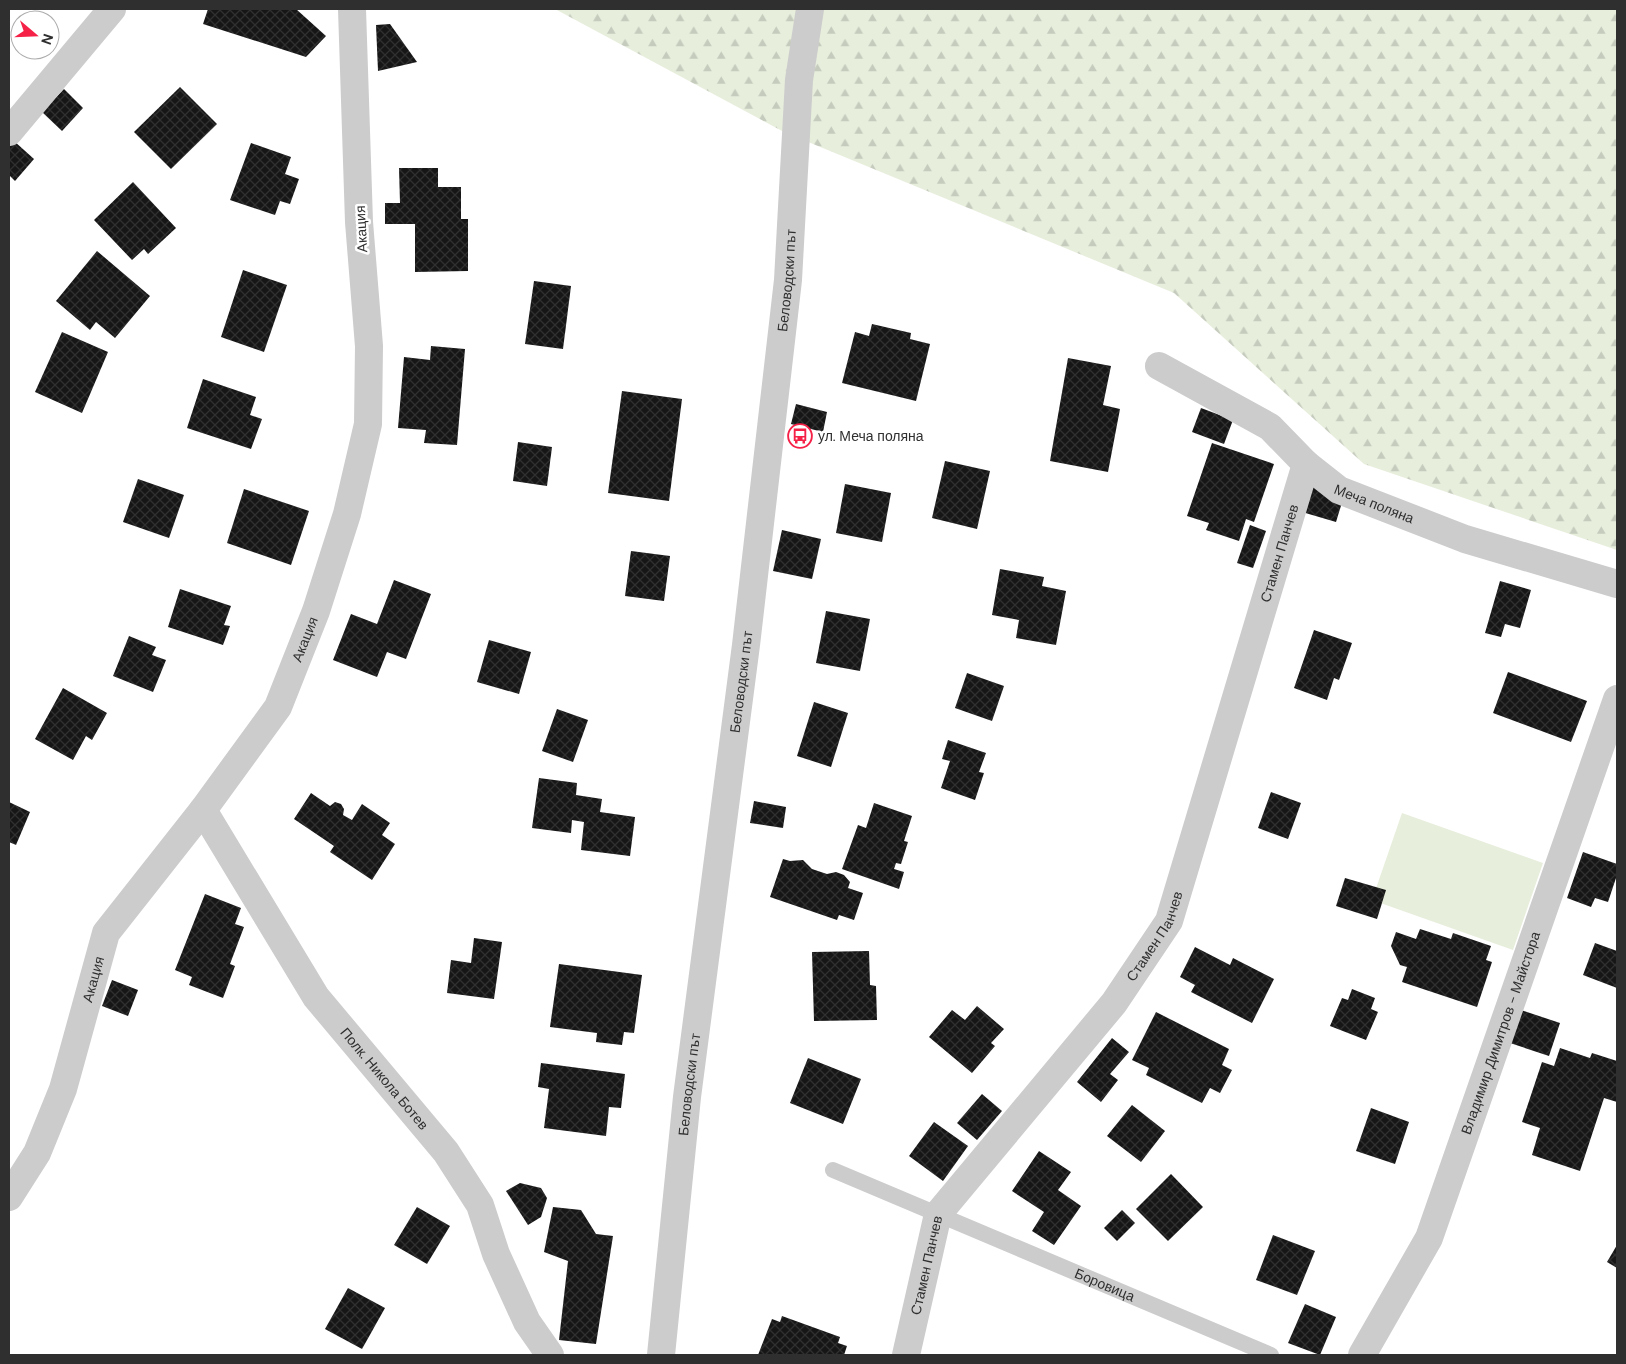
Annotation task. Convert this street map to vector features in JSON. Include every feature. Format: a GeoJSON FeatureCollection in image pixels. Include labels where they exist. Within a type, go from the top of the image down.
{"type":"FeatureCollection","features":[{"type":"Feature","properties":{"kind":"street"},"geometry":{"type":"LineString","coordinates":[[9,132],[112,9]]}},
{"type":"Feature","properties":{"kind":"street","name":"Акация"},"geometry":{"type":"LineString","coordinates":[[9,1197],[37,1153],[63,1088],[106,933],[203,810],[278,707],[316,611],[348,514],[368,424],[369,346],[360,222],[352,9]]}},
{"type":"Feature","properties":{"kind":"street","name":"Беловодски път"},"geometry":{"type":"LineString","coordinates":[[661,1355],[687,1097],[746,645],[788,280],[799,80],[810,9]]}},
{"type":"Feature","properties":{"kind":"street","name":"Меча поляна"},"geometry":{"type":"LineString","coordinates":[[1159,366],[1270,427],[1306,464],[1340,490],[1465,539],[1617,584]]}},
{"type":"Feature","properties":{"kind":"street","name":"Стамен Панчев"},"geometry":{"type":"LineString","coordinates":[[906,1355],[938,1214],[1114,1003],[1169,921],[1306,464]]}},
{"type":"Feature","properties":{"kind":"street","name":"Владимир Димитров - Майстора"},"geometry":{"type":"LineString","coordinates":[[1362,1355],[1429,1238],[1617,699]]}},
{"type":"Feature","properties":{"kind":"street","name":"Полк. Никола Ботев"},"geometry":{"type":"LineString","coordinates":[[203,810],[316,997],[446,1152],[480,1205],[496,1254],[527,1322],[550,1355]]}},
{"type":"Feature","properties":{"kind":"lane","name":"Боровица"},"geometry":{"type":"LineString","coordinates":[[833,1170],[1271,1355]]}},
{"type":"Feature","properties":{"kind":"green space"},"geometry":{"type":"Polygon","coordinates":[[[555,9],[1617,9],[1617,550],[1364,464],[1174,293],[784,132],[555,9]]]}},
{"type":"Feature","properties":{"kind":"green space"},"geometry":{"type":"Polygon","coordinates":[[[1402,813],[1543,863],[1513,950],[1372,900],[1402,813]]]}},
{"type":"Feature","properties":{"kind":"building"},"geometry":{"type":"Polygon","coordinates":[[[208,9],[296,9],[326,36],[306,57],[203,24],[208,9]]]}},
{"type":"Feature","properties":{"kind":"building"},"geometry":{"type":"Polygon","coordinates":[[[390,24],[417,62],[378,71],[376,25],[390,24]]]}},
{"type":"Feature","properties":{"kind":"building"},"geometry":{"type":"Polygon","coordinates":[[[180,87],[217,124],[171,169],[134,132],[180,87]]]}},
{"type":"Feature","properties":{"kind":"building"},"geometry":{"type":"Polygon","coordinates":[[[64,89],[83,108],[62,131],[42,112],[64,89]]]}},
{"type":"Feature","properties":{"kind":"building"},"geometry":{"type":"Polygon","coordinates":[[[14,141],[34,159],[15,181],[9,175],[9,147],[14,141]]]}},
{"type":"Feature","properties":{"kind":"building"},"geometry":{"type":"Polygon","coordinates":[[[251,143],[291,157],[285,174],[299,179],[290,204],[280,201],[275,215],[230,200],[251,143]]]}},
{"type":"Feature","properties":{"kind":"building"},"geometry":{"type":"Polygon","coordinates":[[[399,168],[438,168],[438,187],[461,187],[461,219],[468,219],[468,271],[415,272],[415,224],[385,224],[385,203],[400,203],[399,168]]]}},
{"type":"Feature","properties":{"kind":"building"},"geometry":{"type":"Polygon","coordinates":[[[133,182],[176,228],[148,254],[144,249],[132,260],[94,220],[133,182]]]}},
{"type":"Feature","properties":{"kind":"building"},"geometry":{"type":"Polygon","coordinates":[[[97,251],[150,296],[115,338],[96,322],[90,330],[56,301],[97,251]]]}},
{"type":"Feature","properties":{"kind":"building"},"geometry":{"type":"Polygon","coordinates":[[[243,270],[287,285],[264,352],[221,337],[243,270]]]}},
{"type":"Feature","properties":{"kind":"building"},"geometry":{"type":"Polygon","coordinates":[[[534,281],[571,286],[563,349],[525,344],[534,281]]]}},
{"type":"Feature","properties":{"kind":"building"},"geometry":{"type":"Polygon","coordinates":[[[872,324],[911,333],[910,339],[930,344],[916,401],[842,383],[855,332],[869,336],[872,324]]]}},
{"type":"Feature","properties":{"kind":"building"},"geometry":{"type":"Polygon","coordinates":[[[62,332],[108,352],[82,413],[35,392],[62,332]]]}},
{"type":"Feature","properties":{"kind":"building"},"geometry":{"type":"Polygon","coordinates":[[[431,346],[465,349],[457,445],[424,443],[426,430],[398,428],[404,357],[430,360],[431,346]]]}},
{"type":"Feature","properties":{"kind":"building"},"geometry":{"type":"Polygon","coordinates":[[[1068,358],[1111,366],[1103,405],[1120,409],[1108,472],[1050,461],[1068,358]]]}},
{"type":"Feature","properties":{"kind":"building"},"geometry":{"type":"Polygon","coordinates":[[[203,379],[256,397],[250,415],[262,419],[251,449],[187,428],[203,379]]]}},
{"type":"Feature","properties":{"kind":"building"},"geometry":{"type":"Polygon","coordinates":[[[622,391],[682,399],[669,501],[608,493],[622,391]]]}},
{"type":"Feature","properties":{"kind":"building"},"geometry":{"type":"Polygon","coordinates":[[[796,404],[827,412],[823,432],[791,424],[796,404]]]}},
{"type":"Feature","properties":{"kind":"building"},"geometry":{"type":"Polygon","coordinates":[[[1201,408],[1233,420],[1224,444],[1192,432],[1201,408]]]}},
{"type":"Feature","properties":{"kind":"building"},"geometry":{"type":"Polygon","coordinates":[[[518,442],[552,447],[547,486],[513,481],[518,442]]]}},
{"type":"Feature","properties":{"kind":"building"},"geometry":{"type":"Polygon","coordinates":[[[1212,443],[1274,464],[1254,522],[1246,519],[1239,541],[1206,530],[1209,523],[1187,516],[1212,443]]]}},
{"type":"Feature","properties":{"kind":"building"},"geometry":{"type":"Polygon","coordinates":[[[945,461],[990,471],[977,529],[932,518],[945,461]]]}},
{"type":"Feature","properties":{"kind":"building"},"geometry":{"type":"Polygon","coordinates":[[[138,479],[184,495],[169,538],[123,522],[138,479]]]}},
{"type":"Feature","properties":{"kind":"building"},"geometry":{"type":"Polygon","coordinates":[[[845,484],[891,493],[882,542],[836,533],[845,484]]]}},
{"type":"Feature","properties":{"kind":"building"},"geometry":{"type":"Polygon","coordinates":[[[1310,486],[1344,496],[1336,522],[1302,512],[1310,486]]]}},
{"type":"Feature","properties":{"kind":"building"},"geometry":{"type":"Polygon","coordinates":[[[244,489],[309,511],[291,565],[227,543],[244,489]]]}},
{"type":"Feature","properties":{"kind":"building"},"geometry":{"type":"Polygon","coordinates":[[[1250,525],[1266,531],[1253,568],[1237,563],[1250,525]]]}},
{"type":"Feature","properties":{"kind":"building"},"geometry":{"type":"Polygon","coordinates":[[[782,530],[821,539],[812,579],[773,571],[782,530]]]}},
{"type":"Feature","properties":{"kind":"building"},"geometry":{"type":"Polygon","coordinates":[[[631,551],[670,556],[664,601],[625,596],[631,551]]]}},
{"type":"Feature","properties":{"kind":"building"},"geometry":{"type":"Polygon","coordinates":[[[1000,569],[1044,577],[1042,586],[1066,591],[1056,645],[1016,638],[1019,620],[992,615],[1000,569]]]}},
{"type":"Feature","properties":{"kind":"building"},"geometry":{"type":"Polygon","coordinates":[[[394,580],[431,594],[406,659],[387,652],[377,677],[333,660],[351,614],[377,624],[394,580]]]}},
{"type":"Feature","properties":{"kind":"building"},"geometry":{"type":"Polygon","coordinates":[[[1500,581],[1531,590],[1520,628],[1505,624],[1501,637],[1485,633],[1500,581]]]}},
{"type":"Feature","properties":{"kind":"building"},"geometry":{"type":"Polygon","coordinates":[[[180,589],[231,606],[224,625],[230,626],[223,645],[168,627],[180,589]]]}},
{"type":"Feature","properties":{"kind":"building"},"geometry":{"type":"Polygon","coordinates":[[[826,611],[870,619],[860,671],[816,663],[826,611]]]}},
{"type":"Feature","properties":{"kind":"building"},"geometry":{"type":"Polygon","coordinates":[[[1314,630],[1352,643],[1339,680],[1334,678],[1327,700],[1294,688],[1314,630]]]}},
{"type":"Feature","properties":{"kind":"building"},"geometry":{"type":"Polygon","coordinates":[[[129,636],[156,647],[152,655],[166,660],[153,692],[113,676],[129,636]]]}},
{"type":"Feature","properties":{"kind":"building"},"geometry":{"type":"Polygon","coordinates":[[[489,640],[531,652],[519,694],[477,682],[489,640]]]}},
{"type":"Feature","properties":{"kind":"building"},"geometry":{"type":"Polygon","coordinates":[[[1508,672],[1587,701],[1571,742],[1493,713],[1508,672]]]}},
{"type":"Feature","properties":{"kind":"building"},"geometry":{"type":"Polygon","coordinates":[[[967,673],[1004,686],[992,721],[955,708],[967,673]]]}},
{"type":"Feature","properties":{"kind":"building"},"geometry":{"type":"Polygon","coordinates":[[[63,688],[107,713],[92,740],[86,736],[73,760],[35,739],[63,688]]]}},
{"type":"Feature","properties":{"kind":"building"},"geometry":{"type":"Polygon","coordinates":[[[814,702],[848,713],[831,767],[797,756],[814,702]]]}},
{"type":"Feature","properties":{"kind":"building"},"geometry":{"type":"Polygon","coordinates":[[[557,709],[588,720],[573,762],[542,751],[557,709]]]}},
{"type":"Feature","properties":{"kind":"building"},"geometry":{"type":"Polygon","coordinates":[[[948,740],[986,753],[979,772],[984,773],[975,800],[941,788],[950,761],[942,759],[948,740]]]}},
{"type":"Feature","properties":{"kind":"building"},"geometry":{"type":"Polygon","coordinates":[[[539,778],[577,783],[576,795],[602,799],[600,812],[635,817],[630,856],[581,850],[584,822],[572,820],[571,833],[532,828],[539,778]]]}},
{"type":"Feature","properties":{"kind":"building"},"geometry":{"type":"Polygon","coordinates":[[[1271,792],[1301,803],[1288,839],[1258,828],[1271,792]]]}},
{"type":"Feature","properties":{"kind":"building"},"geometry":{"type":"Polygon","coordinates":[[[311,793],[330,806],[335,802],[341,804],[344,809],[343,815],[352,820],[362,804],[390,823],[382,835],[395,844],[372,880],[330,852],[334,846],[294,819],[311,793]]]}},
{"type":"Feature","properties":{"kind":"building"},"geometry":{"type":"Polygon","coordinates":[[[754,801],[786,807],[783,828],[750,823],[754,801]]]}},
{"type":"Feature","properties":{"kind":"building"},"geometry":{"type":"Polygon","coordinates":[[[9,802],[30,812],[16,845],[9,842],[9,802]]]}},
{"type":"Feature","properties":{"kind":"building"},"geometry":{"type":"Polygon","coordinates":[[[874,803],[912,816],[904,841],[908,842],[901,864],[896,863],[894,869],[904,872],[899,889],[842,869],[858,825],[866,828],[874,803]]]}},
{"type":"Feature","properties":{"kind":"building"},"geometry":{"type":"Polygon","coordinates":[[[1583,852],[1617,864],[1617,875],[1608,902],[1595,898],[1591,907],[1567,898],[1583,852]]]}},
{"type":"Feature","properties":{"kind":"building"},"geometry":{"type":"Polygon","coordinates":[[[783,859],[790,861],[803,860],[812,869],[827,874],[836,872],[844,875],[850,882],[848,888],[863,893],[854,920],[839,915],[837,920],[770,897],[783,859]]]}},
{"type":"Feature","properties":{"kind":"building"},"geometry":{"type":"Polygon","coordinates":[[[1345,878],[1386,890],[1377,919],[1336,906],[1345,878]]]}},
{"type":"Feature","properties":{"kind":"building"},"geometry":{"type":"Polygon","coordinates":[[[205,894],[241,908],[235,924],[244,927],[230,964],[235,966],[223,998],[189,985],[192,977],[175,970],[205,894]]]}},
{"type":"Feature","properties":{"kind":"building"},"geometry":{"type":"Polygon","coordinates":[[[1420,929],[1451,939],[1453,933],[1491,946],[1486,960],[1492,962],[1477,1007],[1402,982],[1407,967],[1400,965],[1391,946],[1396,932],[1416,939],[1420,929]]]}},
{"type":"Feature","properties":{"kind":"building"},"geometry":{"type":"Polygon","coordinates":[[[474,938],[502,942],[494,999],[447,993],[451,960],[471,963],[474,938]]]}},
{"type":"Feature","properties":{"kind":"building"},"geometry":{"type":"Polygon","coordinates":[[[1595,943],[1617,951],[1617,988],[1583,975],[1595,943]]]}},
{"type":"Feature","properties":{"kind":"building"},"geometry":{"type":"Polygon","coordinates":[[[1195,947],[1230,965],[1233,958],[1274,979],[1252,1023],[1191,992],[1195,985],[1180,977],[1195,947]]]}},
{"type":"Feature","properties":{"kind":"building"},"geometry":{"type":"Polygon","coordinates":[[[869,951],[870,985],[876,986],[877,1020],[814,1021],[812,952],[869,951]]]}},
{"type":"Feature","properties":{"kind":"building"},"geometry":{"type":"Polygon","coordinates":[[[559,964],[642,975],[634,1033],[624,1032],[622,1045],[596,1042],[597,1033],[550,1027],[559,964]]]}},
{"type":"Feature","properties":{"kind":"building"},"geometry":{"type":"Polygon","coordinates":[[[112,980],[138,990],[128,1016],[102,1006],[112,980]]]}},
{"type":"Feature","properties":{"kind":"building"},"geometry":{"type":"Polygon","coordinates":[[[1352,989],[1375,998],[1371,1009],[1378,1012],[1366,1040],[1330,1026],[1342,998],[1348,1000],[1352,989]]]}},
{"type":"Feature","properties":{"kind":"building"},"geometry":{"type":"Polygon","coordinates":[[[977,1006],[1004,1029],[991,1043],[995,1046],[972,1073],[929,1037],[952,1010],[965,1020],[977,1006]]]}},
{"type":"Feature","properties":{"kind":"building"},"geometry":{"type":"Polygon","coordinates":[[[1521,1010],[1560,1023],[1549,1056],[1510,1043],[1521,1010]]]}},
{"type":"Feature","properties":{"kind":"building"},"geometry":{"type":"Polygon","coordinates":[[[1156,1012],[1229,1049],[1222,1065],[1232,1070],[1220,1093],[1210,1088],[1202,1103],[1146,1075],[1149,1068],[1132,1060],[1156,1012]]]}},
{"type":"Feature","properties":{"kind":"building"},"geometry":{"type":"Polygon","coordinates":[[[1112,1038],[1129,1052],[1110,1074],[1118,1080],[1101,1102],[1077,1082],[1112,1038]]]}},
{"type":"Feature","properties":{"kind":"building"},"geometry":{"type":"Polygon","coordinates":[[[1560,1048],[1590,1058],[1592,1053],[1617,1061],[1617,1102],[1604,1098],[1580,1171],[1532,1155],[1540,1128],[1522,1122],[1542,1062],[1554,1066],[1560,1048]]]}},
{"type":"Feature","properties":{"kind":"building"},"geometry":{"type":"Polygon","coordinates":[[[808,1058],[861,1079],[843,1124],[790,1103],[808,1058]]]}},
{"type":"Feature","properties":{"kind":"building"},"geometry":{"type":"Polygon","coordinates":[[[541,1063],[625,1074],[621,1108],[609,1107],[606,1136],[544,1128],[549,1089],[538,1087],[541,1063]]]}},
{"type":"Feature","properties":{"kind":"building"},"geometry":{"type":"Polygon","coordinates":[[[982,1094],[1002,1111],[977,1140],[957,1123],[982,1094]]]}},
{"type":"Feature","properties":{"kind":"building"},"geometry":{"type":"Polygon","coordinates":[[[1132,1105],[1165,1131],[1141,1162],[1107,1136],[1132,1105]]]}},
{"type":"Feature","properties":{"kind":"building"},"geometry":{"type":"Polygon","coordinates":[[[1371,1108],[1409,1122],[1395,1164],[1356,1151],[1371,1108]]]}},
{"type":"Feature","properties":{"kind":"building"},"geometry":{"type":"Polygon","coordinates":[[[934,1122],[968,1146],[943,1181],[909,1156],[934,1122]]]}},
{"type":"Feature","properties":{"kind":"building"},"geometry":{"type":"Polygon","coordinates":[[[1039,1151],[1071,1172],[1058,1190],[1081,1206],[1054,1245],[1032,1231],[1044,1212],[1012,1191],[1039,1151]]]}},
{"type":"Feature","properties":{"kind":"building"},"geometry":{"type":"Polygon","coordinates":[[[1171,1174],[1203,1207],[1168,1241],[1136,1209],[1171,1174]]]}},
{"type":"Feature","properties":{"kind":"building"},"geometry":{"type":"Polygon","coordinates":[[[520,1183],[541,1188],[547,1198],[541,1217],[528,1225],[506,1191],[520,1183]]]}},
{"type":"Feature","properties":{"kind":"building"},"geometry":{"type":"Polygon","coordinates":[[[417,1207],[450,1226],[427,1264],[394,1245],[417,1207]]]}},
{"type":"Feature","properties":{"kind":"building"},"geometry":{"type":"Polygon","coordinates":[[[553,1207],[581,1210],[596,1234],[613,1236],[596,1344],[559,1340],[568,1261],[544,1252],[553,1207]]]}},
{"type":"Feature","properties":{"kind":"building"},"geometry":{"type":"Polygon","coordinates":[[[1122,1210],[1135,1223],[1117,1241],[1104,1228],[1122,1210]]]}},
{"type":"Feature","properties":{"kind":"building"},"geometry":{"type":"Polygon","coordinates":[[[1273,1235],[1315,1251],[1297,1295],[1256,1280],[1273,1235]]]}},
{"type":"Feature","properties":{"kind":"building"},"geometry":{"type":"Polygon","coordinates":[[[1617,1245],[1617,1268],[1607,1262],[1617,1245]]]}},
{"type":"Feature","properties":{"kind":"building"},"geometry":{"type":"Polygon","coordinates":[[[348,1288],[385,1308],[362,1349],[325,1329],[348,1288]]]}},
{"type":"Feature","properties":{"kind":"building"},"geometry":{"type":"Polygon","coordinates":[[[1305,1304],[1336,1317],[1320,1355],[1288,1343],[1305,1304]]]}},
{"type":"Feature","properties":{"kind":"building"},"geometry":{"type":"Polygon","coordinates":[[[782,1316],[840,1337],[838,1343],[847,1346],[844,1355],[758,1355],[772,1319],[780,1322],[782,1316]]]}},
{"type":"Feature","properties":{"kind":"place","name":"ул. Меча поляна"},"geometry":{"type":"Point","coordinates":[800,436]}}]}
